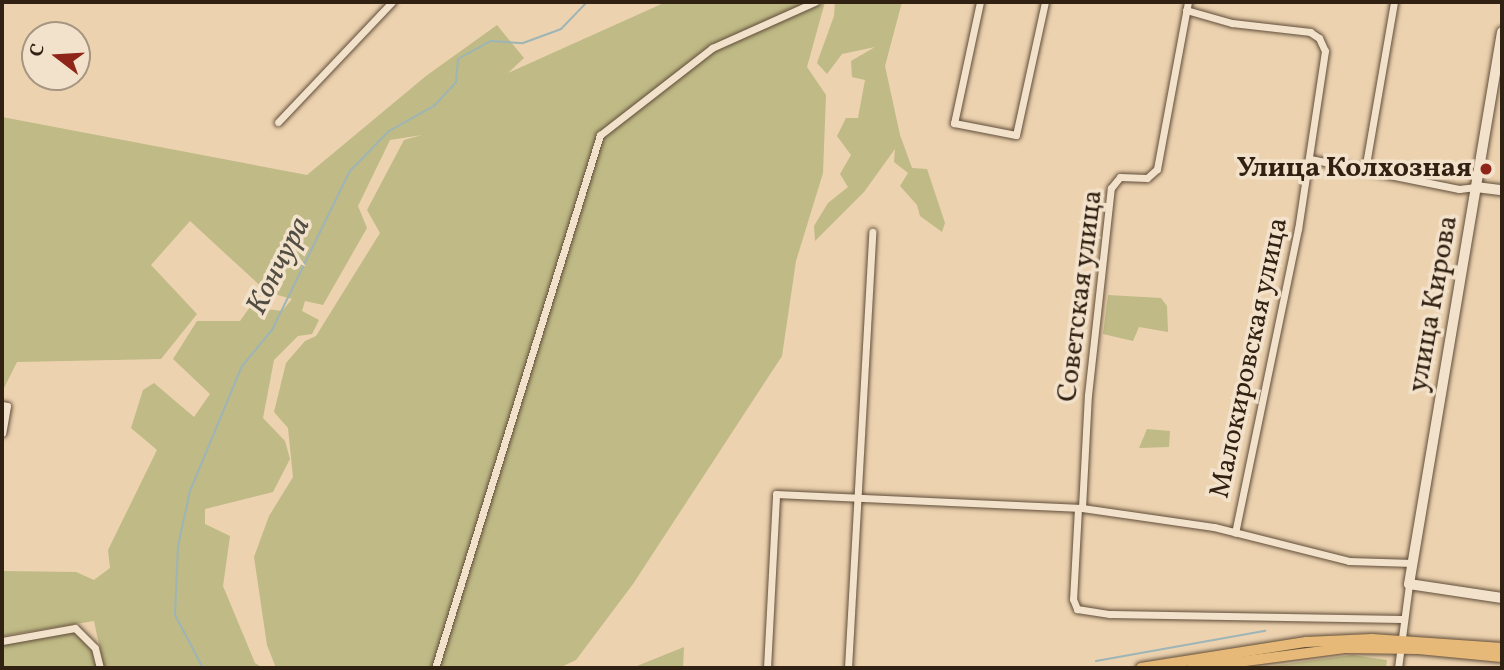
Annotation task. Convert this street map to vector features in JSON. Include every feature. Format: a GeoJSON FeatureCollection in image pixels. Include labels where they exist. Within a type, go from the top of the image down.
{"type":"FeatureCollection","features":[{"type":"Feature","properties":{"kind":"main road"},"geometry":{"type":"LineString","coordinates":[[1141,668],[1306,642],[1502,648]]}},
{"type":"Feature","properties":{"kind":"main road"},"geometry":{"type":"LineString","coordinates":[[1192,668],[1278,654],[1400,644],[1502,657]]}},
{"type":"Feature","properties":{"kind":"street"},"geometry":{"type":"LineString","coordinates":[[435,668],[600,135],[712,48],[815,2]]}},
{"type":"Feature","properties":{"kind":"street"},"geometry":{"type":"LineString","coordinates":[[980,2],[954,123],[1016,135],[1045,2]]}},
{"type":"Feature","properties":{"kind":"street"},"geometry":{"type":"LineString","coordinates":[[1365,170],[1394,2]]}},
{"type":"Feature","properties":{"kind":"street"},"geometry":{"type":"LineString","coordinates":[[278,122],[389,3]]}},
{"type":"Feature","properties":{"kind":"street","name":"Малокировская улица"},"geometry":{"type":"LineString","coordinates":[[1187,6],[1232,23],[1310,32],[1319,38],[1325,51],[1310,159],[1235,533]]}},
{"type":"Feature","properties":{"kind":"street","name":"Советская улица"},"geometry":{"type":"LineString","coordinates":[[1080,508],[1088,395],[1111,188],[1120,177],[1147,178],[1157,169],[1187,6]]}},
{"type":"Feature","properties":{"kind":"street","name":"улица Кирова"},"geometry":{"type":"LineString","coordinates":[[1409,584],[1502,32]]}},
{"type":"Feature","properties":{"kind":"street"},"geometry":{"type":"LineString","coordinates":[[1310,159],[1459,189],[1476,187],[1502,190]]}},
{"type":"Feature","properties":{"kind":"street"},"geometry":{"type":"LineString","coordinates":[[848,668],[872,232]]}},
{"type":"Feature","properties":{"kind":"street"},"geometry":{"type":"LineString","coordinates":[[2,405],[7,406],[2,433]]}},
{"type":"Feature","properties":{"kind":"street","name":"Малокировская улица"},"geometry":{"type":"LineString","coordinates":[[767,668],[776,494],[1080,508],[1235,533],[1349,561],[1413,563]]}},
{"type":"Feature","properties":{"kind":"street"},"geometry":{"type":"LineString","coordinates":[[1080,508],[1073,599],[1077,608],[1110,614],[1402,619]]}},
{"type":"Feature","properties":{"kind":"street"},"geometry":{"type":"LineString","coordinates":[[1398,668],[1402,619],[1409,584],[1502,598]]}},
{"type":"Feature","properties":{"kind":"street"},"geometry":{"type":"LineString","coordinates":[[2,641],[75,628],[95,648],[100,668]]}},
{"type":"Feature","properties":{"kind":"shaded area"},"geometry":{"type":"Polygon","coordinates":[[[666,2],[825,2],[807,67],[826,95],[823,173],[796,261],[782,356],[633,584],[576,660],[559,668],[276,668],[267,645],[254,557],[269,516],[293,477],[288,428],[274,412],[286,363],[305,341],[316,336],[380,233],[367,210],[404,140],[422,135],[390,140],[358,206],[367,228],[323,305],[305,301],[302,311],[319,320],[312,334],[298,336],[274,360],[263,418],[285,441],[290,459],[273,492],[205,509],[205,524],[230,536],[223,586],[255,663],[263,668],[104,668],[94,621],[2,636],[2,571],[76,572],[94,580],[110,568],[108,550],[157,450],[131,428],[143,390],[154,383],[194,417],[210,394],[173,359],[197,321],[240,321],[250,307],[282,311],[292,299],[267,292],[190,221],[151,265],[197,314],[161,359],[17,362],[2,392],[2,117],[307,175],[426,76],[497,25],[524,58],[508,73],[666,2]]]}},
{"type":"Feature","properties":{"kind":"shaded area"},"geometry":{"type":"Polygon","coordinates":[[[835,2],[902,2],[885,66],[900,135],[912,168],[927,169],[945,223],[942,232],[920,216],[917,205],[900,186],[908,173],[894,162],[895,149],[864,192],[815,241],[814,226],[828,203],[848,187],[840,174],[851,155],[837,136],[846,118],[858,118],[865,80],[852,77],[851,61],[875,47],[842,54],[827,74],[817,63],[834,16],[835,2]]]}},
{"type":"Feature","properties":{"kind":"shaded area"},"geometry":{"type":"Polygon","coordinates":[[[1108,295],[1161,298],[1167,306],[1168,332],[1139,327],[1133,341],[1103,334],[1108,295]]]}},
{"type":"Feature","properties":{"kind":"shaded area"},"geometry":{"type":"Polygon","coordinates":[[[1147,429],[1170,431],[1169,447],[1139,448],[1147,429]]]}},
{"type":"Feature","properties":{"kind":"shaded area"},"geometry":{"type":"Polygon","coordinates":[[[75,628],[87,635],[100,668],[2,668],[2,641],[75,628]]]}},
{"type":"Feature","properties":{"kind":"shaded area"},"geometry":{"type":"Polygon","coordinates":[[[684,647],[683,668],[632,668],[684,647]]]}},
{"type":"Feature","properties":{"kind":"shaded area"},"geometry":{"type":"Polygon","coordinates":[[[1352,655],[1387,660],[1386,668],[1258,668],[1352,655]]]}},
{"type":"Feature","properties":{"kind":"waterway","name":"Кончура"},"geometry":{"type":"LineString","coordinates":[[203,668],[175,615],[178,546],[190,491],[242,366],[272,330],[350,171],[389,131],[434,106],[456,82],[458,59],[491,41],[523,43],[561,29],[587,2]]}},
{"type":"Feature","properties":{"kind":"waterway"},"geometry":{"type":"LineString","coordinates":[[1096,661],[1265,631]]}},
{"type":"Feature","properties":{"kind":"place","name":"Улица Колхозная"},"geometry":{"type":"Point","coordinates":[1486,169]}}]}
